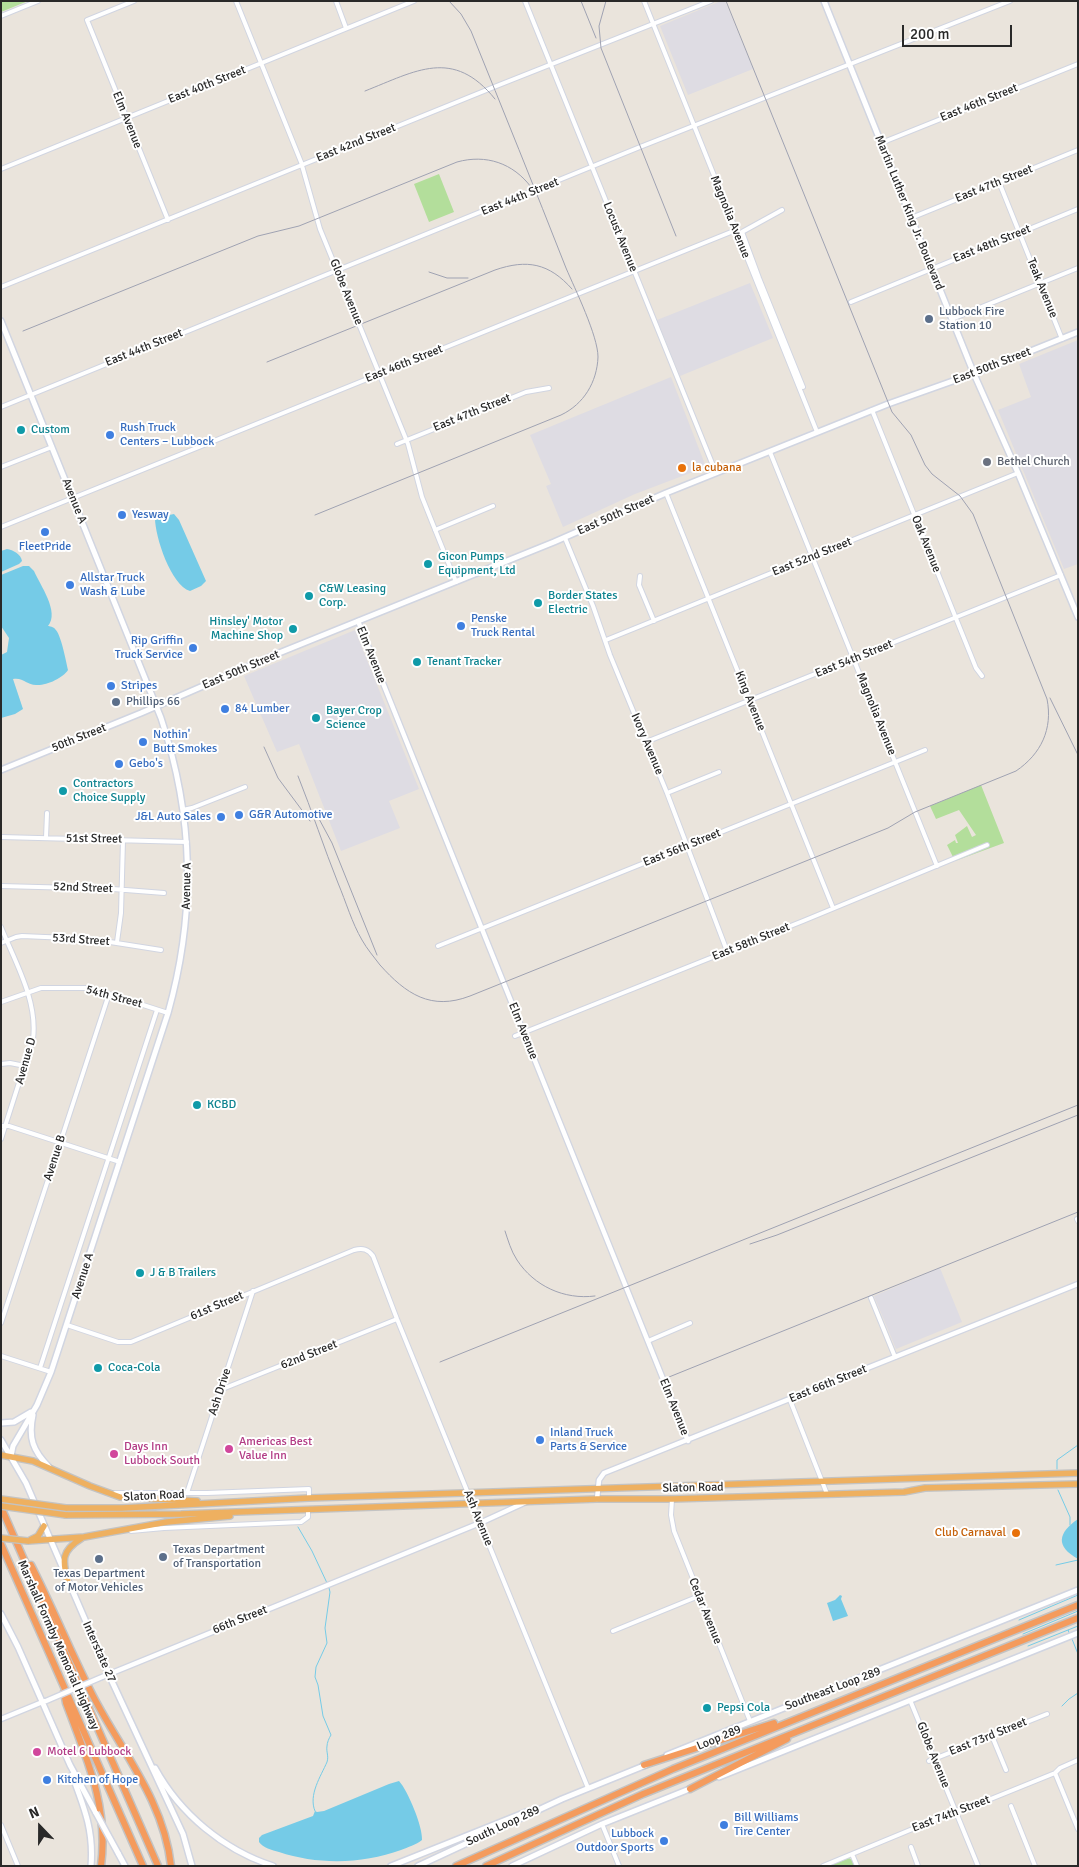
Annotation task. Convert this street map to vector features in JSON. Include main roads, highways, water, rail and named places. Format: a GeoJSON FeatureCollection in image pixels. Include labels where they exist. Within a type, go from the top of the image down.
{"type":"FeatureCollection","features":[{"type":"Feature","properties":{"kind":"highway"},"geometry":{"type":"LineString","coordinates":[[1,1455],[49,1467],[120,1497],[222,1503]]}},
{"type":"Feature","properties":{"kind":"highway","name":"Slaton Road"},"geometry":{"type":"LineString","coordinates":[[1,1499],[66,1511],[309,1498],[1078,1473]]}},
{"type":"Feature","properties":{"kind":"highway"},"geometry":{"type":"LineString","coordinates":[[710,1484],[710,1498]]}},
{"type":"Feature","properties":{"kind":"highway","name":"Slaton Road"},"geometry":{"type":"LineString","coordinates":[[1,1506],[106,1515],[267,1512],[597,1499],[672,1499],[904,1492],[925,1488],[1078,1484]]}},
{"type":"Feature","properties":{"kind":"highway"},"geometry":{"type":"LineString","coordinates":[[308,1510],[309,1498]]}},
{"type":"Feature","properties":{"kind":"highway","name":"Marshall Formby Memorial Highway"},"geometry":{"type":"LineString","coordinates":[[1,1506],[158,1866]]}},
{"type":"Feature","properties":{"kind":"highway"},"geometry":{"type":"LineString","coordinates":[[1,1538],[28,1541],[84,1537],[166,1522],[267,1512]]}},
{"type":"Feature","properties":{"kind":"highway"},"geometry":{"type":"LineString","coordinates":[[9,1522],[92,1693],[150,1796],[166,1837],[171,1866]]}},
{"type":"Feature","properties":{"kind":"highway"},"geometry":{"type":"LineString","coordinates":[[28,1541],[38,1536],[44,1526]]}},
{"type":"Feature","properties":{"kind":"highway"},"geometry":{"type":"LineString","coordinates":[[68,1582],[64,1567],[64,1557],[73,1543],[84,1537]]}},
{"type":"Feature","properties":{"kind":"highway","name":"Marshall Formby Memorial Highway"},"geometry":{"type":"LineString","coordinates":[[1,1544],[143,1866]]}},
{"type":"Feature","properties":{"kind":"highway"},"geometry":{"type":"LineString","coordinates":[[992,1640],[1078,1601]]}},
{"type":"Feature","properties":{"kind":"highway","name":"Loop 289"},"geometry":{"type":"LineString","coordinates":[[456,1866],[638,1784],[834,1702],[1078,1605]]}},
{"type":"Feature","properties":{"kind":"highway","name":"Loop 289"},"geometry":{"type":"LineString","coordinates":[[486,1866],[634,1798],[817,1722],[1078,1618]]}},
{"type":"Feature","properties":{"kind":"highway"},"geometry":{"type":"LineString","coordinates":[[996,1650],[1014,1646],[1078,1622]]}},
{"type":"Feature","properties":{"kind":"highway"},"geometry":{"type":"LineString","coordinates":[[63,1684],[66,1703],[98,1794],[104,1837],[101,1866]]}},
{"type":"Feature","properties":{"kind":"highway"},"geometry":{"type":"LineString","coordinates":[[644,1765],[834,1702]]}},
{"type":"Feature","properties":{"kind":"highway"},"geometry":{"type":"LineString","coordinates":[[690,1789],[817,1722]]}},
{"type":"Feature","properties":{"kind":"main road","name":"Martin Luther King Jr. Boulevard"},"geometry":{"type":"LineString","coordinates":[[824,1],[974,374],[1078,617]]}},
{"type":"Feature","properties":{"kind":"main road","name":"Avenue A"},"geometry":{"type":"LineString","coordinates":[[1,321],[157,707],[173,759],[183,810],[187,842],[188,890],[186,928],[168,1013],[52,1372],[34,1410],[13,1446],[11,1456]]}},
{"type":"Feature","properties":{"kind":"main road","name":"East 50th Street"},"geometry":{"type":"LineString","coordinates":[[157,707],[261,660],[565,538],[666,493],[872,410],[974,374],[1078,332]]}},
{"type":"Feature","properties":{"kind":"main road","name":"50th Street"},"geometry":{"type":"LineString","coordinates":[[1,770],[157,707]]}},
{"type":"Feature","properties":{"kind":"main road"},"geometry":{"type":"LineString","coordinates":[[1,1422],[14,1422],[34,1410]]}},
{"type":"Feature","properties":{"kind":"main road"},"geometry":{"type":"LineString","coordinates":[[34,1410],[30,1434],[32,1443],[39,1458],[49,1467]]}},
{"type":"Feature","properties":{"kind":"main road","name":"Interstate 27"},"geometry":{"type":"LineString","coordinates":[[1,1440],[26,1484],[109,1675],[183,1834],[192,1866]]}},
{"type":"Feature","properties":{"kind":"main road","name":"Southeast Loop 289"},"geometry":{"type":"LineString","coordinates":[[588,1788],[1078,1590]]}},
{"type":"Feature","properties":{"kind":"main road"},"geometry":{"type":"LineString","coordinates":[[1,1614],[44,1701],[84,1804],[90,1827],[91,1866]]}},
{"type":"Feature","properties":{"kind":"main road"},"geometry":{"type":"LineString","coordinates":[[512,1866],[602,1824],[1078,1633]]}},
{"type":"Feature","properties":{"kind":"main road"},"geometry":{"type":"LineString","coordinates":[[125,1710],[164,1783],[193,1818],[219,1840],[273,1866]]}},
{"type":"Feature","properties":{"kind":"main road"},"geometry":{"type":"LineString","coordinates":[[67,1758],[125,1866]]}},
{"type":"Feature","properties":{"kind":"main road","name":"South Loop 289"},"geometry":{"type":"LineString","coordinates":[[418,1866],[588,1788]]}},
{"type":"Feature","properties":{"kind":"main road"},"geometry":{"type":"LineString","coordinates":[[391,1866],[562,1799]]}},
{"type":"Feature","properties":{"kind":"water"},"geometry":{"type":"Polygon","coordinates":[[[174,514],[179,520],[206,581],[201,586],[190,591],[183,587],[171,570],[165,559],[158,537],[155,518],[174,514]]]}},
{"type":"Feature","properties":{"kind":"water"},"geometry":{"type":"Polygon","coordinates":[[[7,549],[20,556],[22,561],[1,572],[1,551],[7,549]]]}},
{"type":"Feature","properties":{"kind":"water"},"geometry":{"type":"Polygon","coordinates":[[[23,566],[29,566],[34,571],[48,599],[52,613],[48,626],[54,628],[59,636],[68,670],[58,679],[40,685],[33,685],[20,679],[13,679],[23,709],[15,714],[1,718],[1,655],[7,652],[9,638],[1,626],[1,575],[23,566]]]}},
{"type":"Feature","properties":{"kind":"water"},"geometry":{"type":"Polygon","coordinates":[[[1078,1519],[1078,1559],[1065,1549],[1062,1539],[1066,1529],[1078,1519]]]}},
{"type":"Feature","properties":{"kind":"water"},"geometry":{"type":"Polygon","coordinates":[[[840,1595],[842,1596],[841,1599],[848,1616],[833,1621],[827,1603],[835,1600],[840,1595]]]}},
{"type":"Feature","properties":{"kind":"water"},"geometry":{"type":"Polygon","coordinates":[[[399,1781],[414,1809],[422,1834],[422,1840],[412,1846],[371,1858],[325,1861],[276,1851],[265,1847],[259,1842],[259,1838],[262,1835],[313,1816],[315,1811],[324,1811],[399,1781]]]}},
{"type":"Feature","properties":{"kind":"waterway"},"geometry":{"type":"LineString","coordinates":[[1057,1469],[1057,1460],[1078,1445]]}},
{"type":"Feature","properties":{"kind":"waterway"},"geometry":{"type":"LineString","coordinates":[[1058,1490],[1070,1517],[1070,1525]]}},
{"type":"Feature","properties":{"kind":"waterway"},"geometry":{"type":"LineString","coordinates":[[298,1527],[327,1583]]}},
{"type":"Feature","properties":{"kind":"waterway"},"geometry":{"type":"LineString","coordinates":[[1056,1565],[1078,1560]]}},
{"type":"Feature","properties":{"kind":"waterway"},"geometry":{"type":"LineString","coordinates":[[315,1811],[313,1805],[314,1792],[327,1762],[327,1745],[331,1735],[323,1716],[315,1677],[316,1667],[327,1643],[325,1628],[329,1588]]}},
{"type":"Feature","properties":{"kind":"waterway"},"geometry":{"type":"LineString","coordinates":[[1019,1620],[1078,1595]]}},
{"type":"Feature","properties":{"kind":"waterway"},"geometry":{"type":"LineString","coordinates":[[1023,1634],[1078,1611]]}},
{"type":"Feature","properties":{"kind":"waterway"},"geometry":{"type":"LineString","coordinates":[[1070,1635],[1068,1630],[1078,1626]]}},
{"type":"Feature","properties":{"kind":"waterway"},"geometry":{"type":"LineString","coordinates":[[1028,1646],[1068,1630]]}},
{"type":"Feature","properties":{"kind":"waterway"},"geometry":{"type":"LineString","coordinates":[[1072,1639],[1078,1654]]}},
{"type":"Feature","properties":{"kind":"waterway"},"geometry":{"type":"LineString","coordinates":[[1062,1706],[1078,1693]]}},
{"type":"Feature","properties":{"kind":"railway"},"geometry":{"type":"LineString","coordinates":[[315,515],[561,415],[583,398],[595,375],[598,357],[597,348],[585,312],[471,31],[461,14],[449,1]]}},
{"type":"Feature","properties":{"kind":"railway"},"geometry":{"type":"LineString","coordinates":[[581,1],[596,38]]}},
{"type":"Feature","properties":{"kind":"railway"},"geometry":{"type":"LineString","coordinates":[[606,1],[599,26],[601,48],[676,236]]}},
{"type":"Feature","properties":{"kind":"railway"},"geometry":{"type":"LineString","coordinates":[[298,776],[349,912],[364,943],[380,965],[410,992],[420,997],[443,1002],[470,996],[888,828],[915,812],[1016,771],[1032,757],[1043,740],[1048,721],[1047,699],[973,514],[960,496],[932,474],[925,465],[911,435],[892,412],[726,1]]}},
{"type":"Feature","properties":{"kind":"railway"},"geometry":{"type":"LineString","coordinates":[[365,91],[417,71],[449,68],[464,73],[479,83],[495,99]]}},
{"type":"Feature","properties":{"kind":"railway"},"geometry":{"type":"LineString","coordinates":[[23,331],[258,236],[299,226],[457,162],[478,159],[498,162],[516,172],[531,187]]}},
{"type":"Feature","properties":{"kind":"railway"},"geometry":{"type":"LineString","coordinates":[[267,362],[495,270],[507,267],[527,264],[546,269],[563,280],[572,289]]}},
{"type":"Feature","properties":{"kind":"railway"},"geometry":{"type":"LineString","coordinates":[[429,272],[447,278],[468,278]]}},
{"type":"Feature","properties":{"kind":"railway"},"geometry":{"type":"LineString","coordinates":[[1050,698],[1078,755]]}},
{"type":"Feature","properties":{"kind":"railway"},"geometry":{"type":"LineString","coordinates":[[264,747],[278,778],[310,821]]}},
{"type":"Feature","properties":{"kind":"railway"},"geometry":{"type":"LineString","coordinates":[[318,817],[332,843],[377,955]]}},
{"type":"Feature","properties":{"kind":"railway"},"geometry":{"type":"LineString","coordinates":[[440,1362],[1078,1105]]}},
{"type":"Feature","properties":{"kind":"railway"},"geometry":{"type":"LineString","coordinates":[[750,1244],[777,1235],[1078,1115]]}},
{"type":"Feature","properties":{"kind":"railway"},"geometry":{"type":"LineString","coordinates":[[669,1377],[1078,1212]]}},
{"type":"Feature","properties":{"kind":"railway"},"geometry":{"type":"LineString","coordinates":[[505,1231],[517,1260],[541,1284],[572,1296],[595,1296]]}},
{"type":"Feature","properties":{"kind":"place","name":"Lubbock Fire Station 10"},"geometry":{"type":"Point","coordinates":[929,319]}},
{"type":"Feature","properties":{"kind":"place","name":"Custom"},"geometry":{"type":"Point","coordinates":[21,430]}},
{"type":"Feature","properties":{"kind":"place","name":"Rush Truck Centers – Lubbock"},"geometry":{"type":"Point","coordinates":[110,435]}},
{"type":"Feature","properties":{"kind":"place","name":"Bethel Church"},"geometry":{"type":"Point","coordinates":[987,462]}},
{"type":"Feature","properties":{"kind":"place","name":"la cubana"},"geometry":{"type":"Point","coordinates":[682,468]}},
{"type":"Feature","properties":{"kind":"place","name":"Yesway"},"geometry":{"type":"Point","coordinates":[122,515]}},
{"type":"Feature","properties":{"kind":"place","name":"FleetPride"},"geometry":{"type":"Point","coordinates":[45,532]}},
{"type":"Feature","properties":{"kind":"place","name":"Gicon Pumps Equipment, Ltd"},"geometry":{"type":"Point","coordinates":[428,564]}},
{"type":"Feature","properties":{"kind":"place","name":"Allstar Truck Wash & Lube"},"geometry":{"type":"Point","coordinates":[70,585]}},
{"type":"Feature","properties":{"kind":"place","name":"C&W Leasing Corp."},"geometry":{"type":"Point","coordinates":[309,596]}},
{"type":"Feature","properties":{"kind":"place","name":"Border States Electric"},"geometry":{"type":"Point","coordinates":[538,603]}},
{"type":"Feature","properties":{"kind":"place","name":"Penske Truck Rental"},"geometry":{"type":"Point","coordinates":[461,626]}},
{"type":"Feature","properties":{"kind":"place","name":"Hinsley' Motor Machine Shop"},"geometry":{"type":"Point","coordinates":[293,629]}},
{"type":"Feature","properties":{"kind":"place","name":"Rip Griffin Truck Service"},"geometry":{"type":"Point","coordinates":[193,648]}},
{"type":"Feature","properties":{"kind":"place","name":"Tenant Tracker"},"geometry":{"type":"Point","coordinates":[417,662]}},
{"type":"Feature","properties":{"kind":"place","name":"Stripes"},"geometry":{"type":"Point","coordinates":[111,686]}},
{"type":"Feature","properties":{"kind":"place","name":"Phillips 66"},"geometry":{"type":"Point","coordinates":[116,702]}},
{"type":"Feature","properties":{"kind":"place","name":"84 Lumber"},"geometry":{"type":"Point","coordinates":[225,709]}},
{"type":"Feature","properties":{"kind":"place","name":"Bayer Crop Science"},"geometry":{"type":"Point","coordinates":[316,718]}},
{"type":"Feature","properties":{"kind":"place","name":"Nothin' Butt Smokes"},"geometry":{"type":"Point","coordinates":[143,742]}},
{"type":"Feature","properties":{"kind":"place","name":"Gebo's"},"geometry":{"type":"Point","coordinates":[119,764]}},
{"type":"Feature","properties":{"kind":"place","name":"Contractors Choice Supply"},"geometry":{"type":"Point","coordinates":[63,791]}},
{"type":"Feature","properties":{"kind":"place","name":"G&R Automotive"},"geometry":{"type":"Point","coordinates":[239,815]}},
{"type":"Feature","properties":{"kind":"place","name":"J&L Auto Sales"},"geometry":{"type":"Point","coordinates":[221,817]}},
{"type":"Feature","properties":{"kind":"place","name":"KCBD"},"geometry":{"type":"Point","coordinates":[197,1105]}},
{"type":"Feature","properties":{"kind":"place","name":"J & B Trailers"},"geometry":{"type":"Point","coordinates":[140,1273]}},
{"type":"Feature","properties":{"kind":"place","name":"Coca-Cola"},"geometry":{"type":"Point","coordinates":[98,1368]}},
{"type":"Feature","properties":{"kind":"place","name":"Inland Truck Parts & Service"},"geometry":{"type":"Point","coordinates":[540,1440]}},
{"type":"Feature","properties":{"kind":"place","name":"Americas Best Value Inn"},"geometry":{"type":"Point","coordinates":[229,1449]}},
{"type":"Feature","properties":{"kind":"place","name":"Days Inn Lubbock South"},"geometry":{"type":"Point","coordinates":[114,1454]}},
{"type":"Feature","properties":{"kind":"place","name":"Club Carnaval"},"geometry":{"type":"Point","coordinates":[1016,1533]}},
{"type":"Feature","properties":{"kind":"place","name":"Texas Department of Transportation"},"geometry":{"type":"Point","coordinates":[163,1557]}},
{"type":"Feature","properties":{"kind":"place","name":"Texas Department of Motor Vehicles"},"geometry":{"type":"Point","coordinates":[99,1559]}},
{"type":"Feature","properties":{"kind":"place","name":"Pepsi Cola"},"geometry":{"type":"Point","coordinates":[707,1708]}},
{"type":"Feature","properties":{"kind":"place","name":"Motel 6 Lubbock"},"geometry":{"type":"Point","coordinates":[37,1752]}},
{"type":"Feature","properties":{"kind":"place","name":"Kitchen of Hope"},"geometry":{"type":"Point","coordinates":[47,1780]}},
{"type":"Feature","properties":{"kind":"place","name":"Bill Williams Tire Center"},"geometry":{"type":"Point","coordinates":[724,1825]}},
{"type":"Feature","properties":{"kind":"place","name":"Lubbock Outdoor Sports"},"geometry":{"type":"Point","coordinates":[664,1841]}}]}
